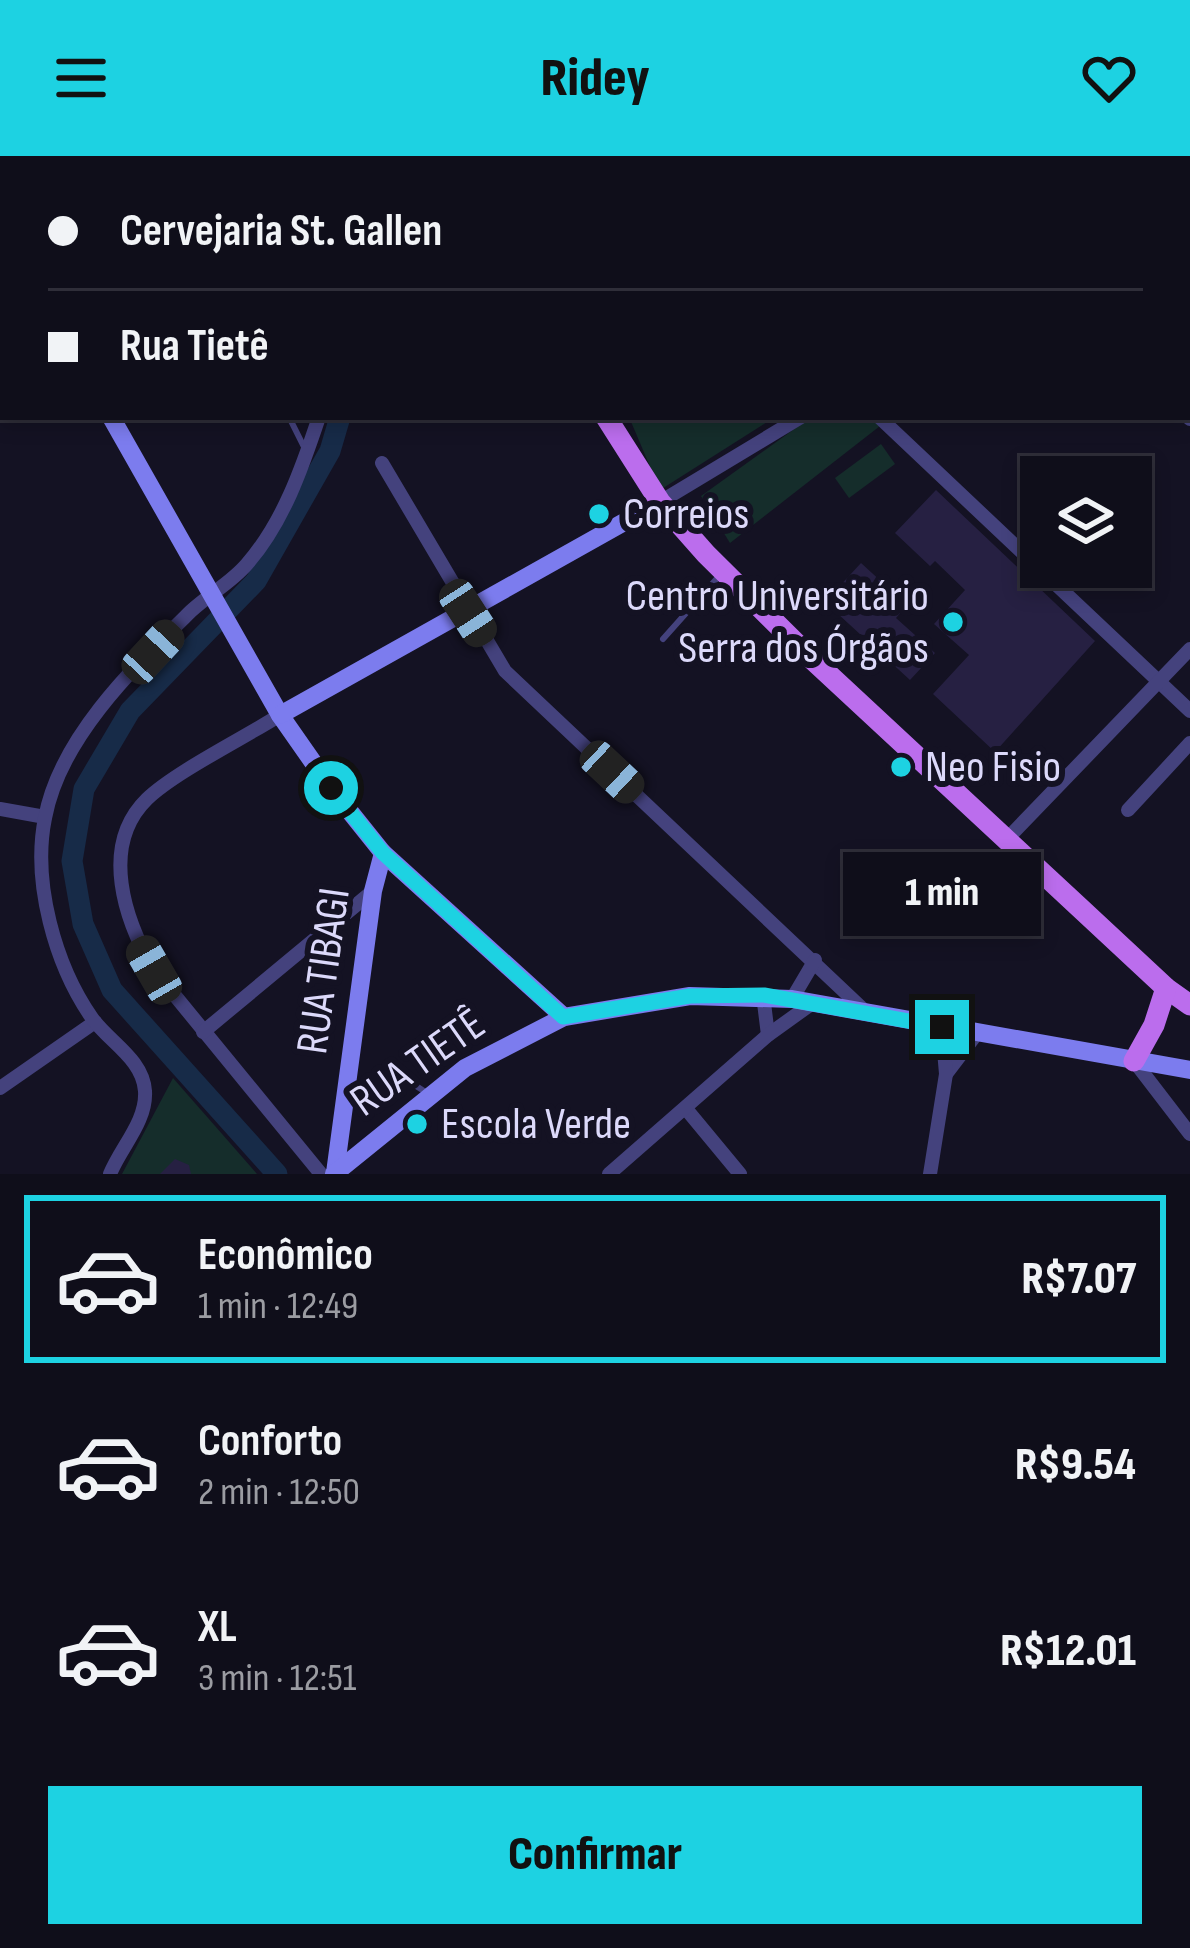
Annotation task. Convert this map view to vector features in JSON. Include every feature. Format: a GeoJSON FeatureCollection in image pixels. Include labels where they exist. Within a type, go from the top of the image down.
{"type":"FeatureCollection","features":[{"type":"Feature","properties":{"kind":"main road"},"geometry":{"type":"LineString","coordinates":[[113,420],[280,715],[383,853],[563,1017]]}},
{"type":"Feature","properties":{"kind":"main road"},"geometry":{"type":"LineString","coordinates":[[608,420],[655,495],[724,572],[813,660],[1166,988],[1190,1005]]}},
{"type":"Feature","properties":{"kind":"main road"},"geometry":{"type":"LineString","coordinates":[[280,715],[468,613],[655,495]]}},
{"type":"Feature","properties":{"kind":"main road","name":"RUA TIBAGI"},"geometry":{"type":"LineString","coordinates":[[335,1173],[383,853]]}},
{"type":"Feature","properties":{"kind":"main road"},"geometry":{"type":"LineString","coordinates":[[1134,1061],[1148,1039],[1166,988]]}},
{"type":"Feature","properties":{"kind":"main road","name":"RUA TIETÊ"},"geometry":{"type":"LineString","coordinates":[[335,1173],[465,1069],[563,1017],[690,996],[792,999],[1190,1070]]}},
{"type":"Feature","properties":{"kind":"street"},"geometry":{"type":"LineString","coordinates":[[110,1174],[140,1119],[146,1092],[134,1063],[94,1022],[76,991],[52,929],[42,857],[45,817],[58,778],[89,726],[140,664],[250,561],[288,497],[318,420]]}},
{"type":"Feature","properties":{"kind":"street"},"geometry":{"type":"LineString","coordinates":[[655,495],[795,420]]}},
{"type":"Feature","properties":{"kind":"street"},"geometry":{"type":"LineString","coordinates":[[882,420],[1190,711]]}},
{"type":"Feature","properties":{"kind":"street"},"geometry":{"type":"LineString","coordinates":[[382,464],[506,671],[866,1012]]}},
{"type":"Feature","properties":{"kind":"street"},"geometry":{"type":"LineString","coordinates":[[1008,838],[1190,649]]}},
{"type":"Feature","properties":{"kind":"street"},"geometry":{"type":"LineString","coordinates":[[280,715],[150,796],[127,828],[120,855],[121,881],[134,937],[154,970],[321,1174]]}},
{"type":"Feature","properties":{"kind":"street"},"geometry":{"type":"LineString","coordinates":[[1128,809],[1190,743]]}},
{"type":"Feature","properties":{"kind":"street"},"geometry":{"type":"LineString","coordinates":[[0,808],[45,817]]}},
{"type":"Feature","properties":{"kind":"street"},"geometry":{"type":"LineString","coordinates":[[203,1032],[374,891]]}},
{"type":"Feature","properties":{"kind":"street"},"geometry":{"type":"LineString","coordinates":[[792,999],[815,960]]}},
{"type":"Feature","properties":{"kind":"street"},"geometry":{"type":"LineString","coordinates":[[764,995],[768,1035]]}},
{"type":"Feature","properties":{"kind":"street"},"geometry":{"type":"LineString","coordinates":[[609,1174],[768,1035],[814,1003]]}},
{"type":"Feature","properties":{"kind":"street"},"geometry":{"type":"LineString","coordinates":[[0,1088],[94,1022]]}},
{"type":"Feature","properties":{"kind":"street"},"geometry":{"type":"LineString","coordinates":[[930,1174],[946,1074],[942,1027]]}},
{"type":"Feature","properties":{"kind":"street"},"geometry":{"type":"LineString","coordinates":[[946,1074],[977,1032]]}},
{"type":"Feature","properties":{"kind":"street"},"geometry":{"type":"LineString","coordinates":[[1134,1061],[1190,1135]]}},
{"type":"Feature","properties":{"kind":"street"},"geometry":{"type":"LineString","coordinates":[[687,1110],[740,1174]]}},
{"type":"Feature","properties":{"kind":"lane"},"geometry":{"type":"LineString","coordinates":[[290,420],[307,453]]}},
{"type":"Feature","properties":{"kind":"lane"},"geometry":{"type":"LineString","coordinates":[[663,639],[724,572]]}},
{"type":"Feature","properties":{"kind":"lane"},"geometry":{"type":"LineString","coordinates":[[380,1078],[413,1084],[430,1094]]}},
{"type":"Feature","properties":{"kind":"green space"},"geometry":{"type":"Polygon","coordinates":[[[630,420],[770,420],[660,490],[630,420]]]}},
{"type":"Feature","properties":{"kind":"green space"},"geometry":{"type":"Polygon","coordinates":[[[807,420],[874,420],[880,426],[730,543],[701,496],[807,420]]]}},
{"type":"Feature","properties":{"kind":"green space"},"geometry":{"type":"Polygon","coordinates":[[[881,444],[895,464],[849,498],[835,478],[881,444]]]}},
{"type":"Feature","properties":{"kind":"green space"},"geometry":{"type":"Polygon","coordinates":[[[173,1078],[257,1174],[122,1174],[173,1078]]]}},
{"type":"Feature","properties":{"kind":"building"},"geometry":{"type":"Polygon","coordinates":[[[936,490],[1020,570],[1020,588],[1039,588],[1095,641],[995,752],[933,694],[969,655],[934,624],[965,590],[895,533],[936,490]]]}},
{"type":"Feature","properties":{"kind":"building"},"geometry":{"type":"Polygon","coordinates":[[[861,563],[907,605],[896,618],[935,653],[910,680],[825,602],[861,563]]]}},
{"type":"Feature","properties":{"kind":"building"},"geometry":{"type":"Polygon","coordinates":[[[175,1159],[189,1165],[191,1174],[160,1174],[175,1159]]]}},
{"type":"Feature","properties":{"kind":"waterway"},"geometry":{"type":"LineString","coordinates":[[277,1174],[112,990],[83,924],[72,861],[84,789],[130,711],[256,581],[330,451],[339,420]]}},
{"type":"Feature","properties":{"kind":"place","name":"Correios"},"geometry":{"type":"Point","coordinates":[599,514]}},
{"type":"Feature","properties":{"kind":"place","name":"Centro Universitário Serra dos Órgãos"},"geometry":{"type":"Point","coordinates":[953,622]}},
{"type":"Feature","properties":{"kind":"place","name":"Neo Fisio"},"geometry":{"type":"Point","coordinates":[901,767]}},
{"type":"Feature","properties":{"kind":"place","name":"Escola Verde"},"geometry":{"type":"Point","coordinates":[417,1124]}},
{"type":"Feature","properties":{"kind":"route"},"geometry":{"type":"LineString","coordinates":[[331,788],[383,853],[563,1017],[690,996],[764,995],[942,1027]]}}]}
